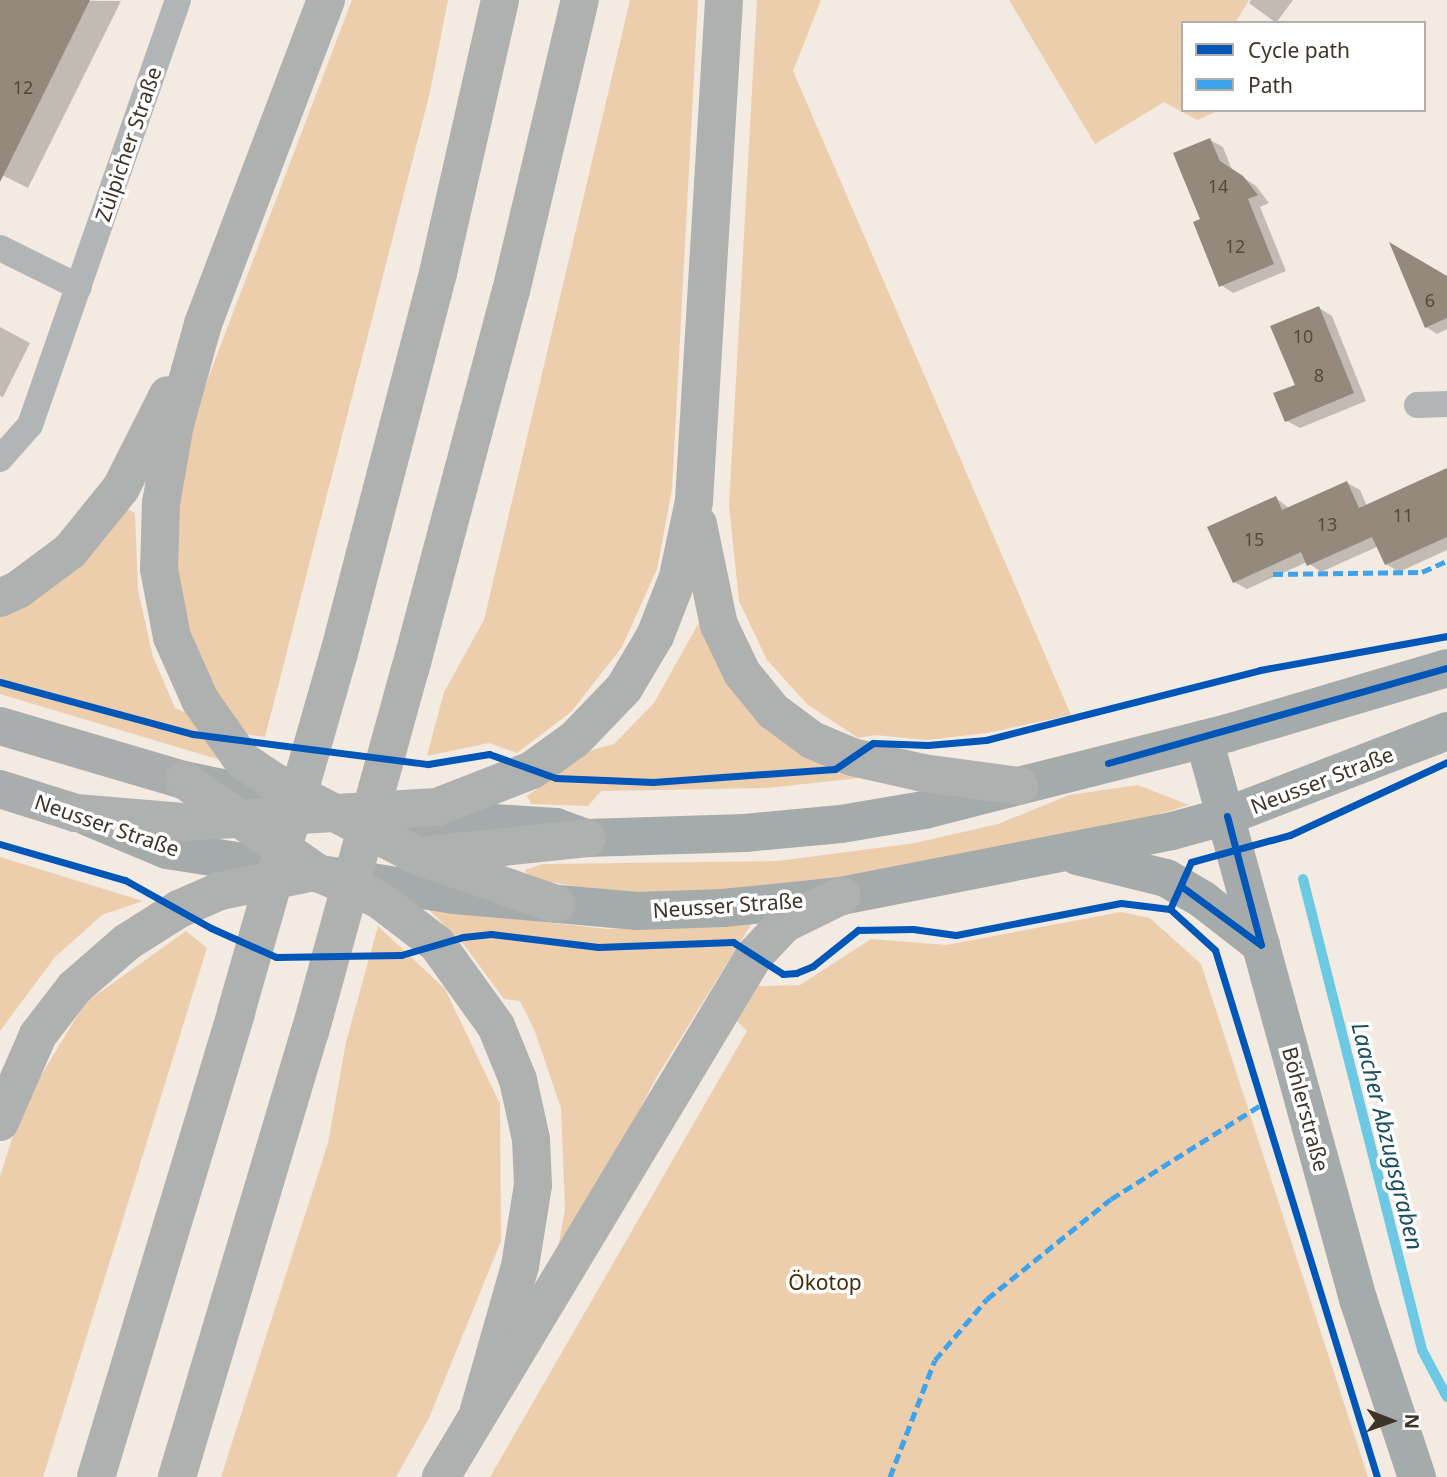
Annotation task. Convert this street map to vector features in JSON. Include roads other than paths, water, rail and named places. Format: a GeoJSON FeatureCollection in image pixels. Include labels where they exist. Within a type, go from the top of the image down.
{"type":"FeatureCollection","features":[{"type":"Feature","properties":{"kind":"highway"},"geometry":{"type":"LineString","coordinates":[[326,0],[203,324],[175,424],[161,503],[159,569],[172,637],[200,700],[242,760],[418,856],[493,886],[556,904]]}},
{"type":"Feature","properties":{"kind":"highway"},"geometry":{"type":"LineString","coordinates":[[96,1477],[236,1012],[338,657],[438,273],[500,0]]}},
{"type":"Feature","properties":{"kind":"highway"},"geometry":{"type":"LineString","coordinates":[[177,1477],[310,1032],[410,670],[511,291],[580,0]]}},
{"type":"Feature","properties":{"kind":"highway"},"geometry":{"type":"LineString","coordinates":[[76,813],[183,822],[437,807],[465,799],[532,770],[575,739],[624,688],[655,636],[678,577],[694,500],[724,0]]}},
{"type":"Feature","properties":{"kind":"highway"},"geometry":{"type":"LineString","coordinates":[[0,598],[19,589],[70,551],[121,488],[203,324]]}},
{"type":"Feature","properties":{"kind":"highway"},"geometry":{"type":"LineString","coordinates":[[694,500],[703,568],[719,625],[742,673],[773,711],[812,740],[852,757],[923,773],[1019,786]]}},
{"type":"Feature","properties":{"kind":"highway"},"geometry":{"type":"LineString","coordinates":[[184,779],[318,873],[378,899],[437,944],[496,1026],[518,1080],[531,1139],[529,1224],[479,1410]]}},
{"type":"Feature","properties":{"kind":"highway"},"geometry":{"type":"LineString","coordinates":[[0,1122],[38,1035],[74,988],[127,942],[178,909],[220,891],[280,876],[318,873],[418,856],[587,838]]}},
{"type":"Feature","properties":{"kind":"highway"},"geometry":{"type":"LineString","coordinates":[[441,1477],[479,1410],[561,1283],[754,956],[784,924],[841,896]]}},
{"type":"Feature","properties":{"kind":"main road"},"geometry":{"type":"LineString","coordinates":[[0,726],[184,779],[335,812],[556,827],[587,838],[745,833],[841,824],[924,810],[1203,739],[1447,668]]}},
{"type":"Feature","properties":{"kind":"main road","name":"Neusser Straße"},"geometry":{"type":"LineString","coordinates":[[0,789],[76,813],[167,850],[455,895],[637,911],[841,896],[1068,854],[1227,816],[1447,731]]}},
{"type":"Feature","properties":{"kind":"main road","name":"Böhlerstraße"},"geometry":{"type":"LineString","coordinates":[[1203,739],[1227,816],[1358,1299],[1417,1477]]}},
{"type":"Feature","properties":{"kind":"main road"},"geometry":{"type":"LineString","coordinates":[[1068,854],[1166,878],[1202,899],[1261,945]]}},
{"type":"Feature","properties":{"kind":"street","name":"Zülpicher Straße"},"geometry":{"type":"LineString","coordinates":[[0,459],[30,425],[178,0]]}},
{"type":"Feature","properties":{"kind":"street"},"geometry":{"type":"LineString","coordinates":[[0,248],[79,287]]}},
{"type":"Feature","properties":{"kind":"street"},"geometry":{"type":"LineString","coordinates":[[1417,405],[1447,404]]}},
{"type":"Feature","properties":{"kind":"waterway","name":"Laacher Abzugsgraben"},"geometry":{"type":"LineString","coordinates":[[1303,879],[1422,1350],[1447,1397]]}},
{"type":"Feature","properties":{"kind":"park label","name":"Ökotop"},"geometry":{"type":"Point","coordinates":[825,1282]}}]}
